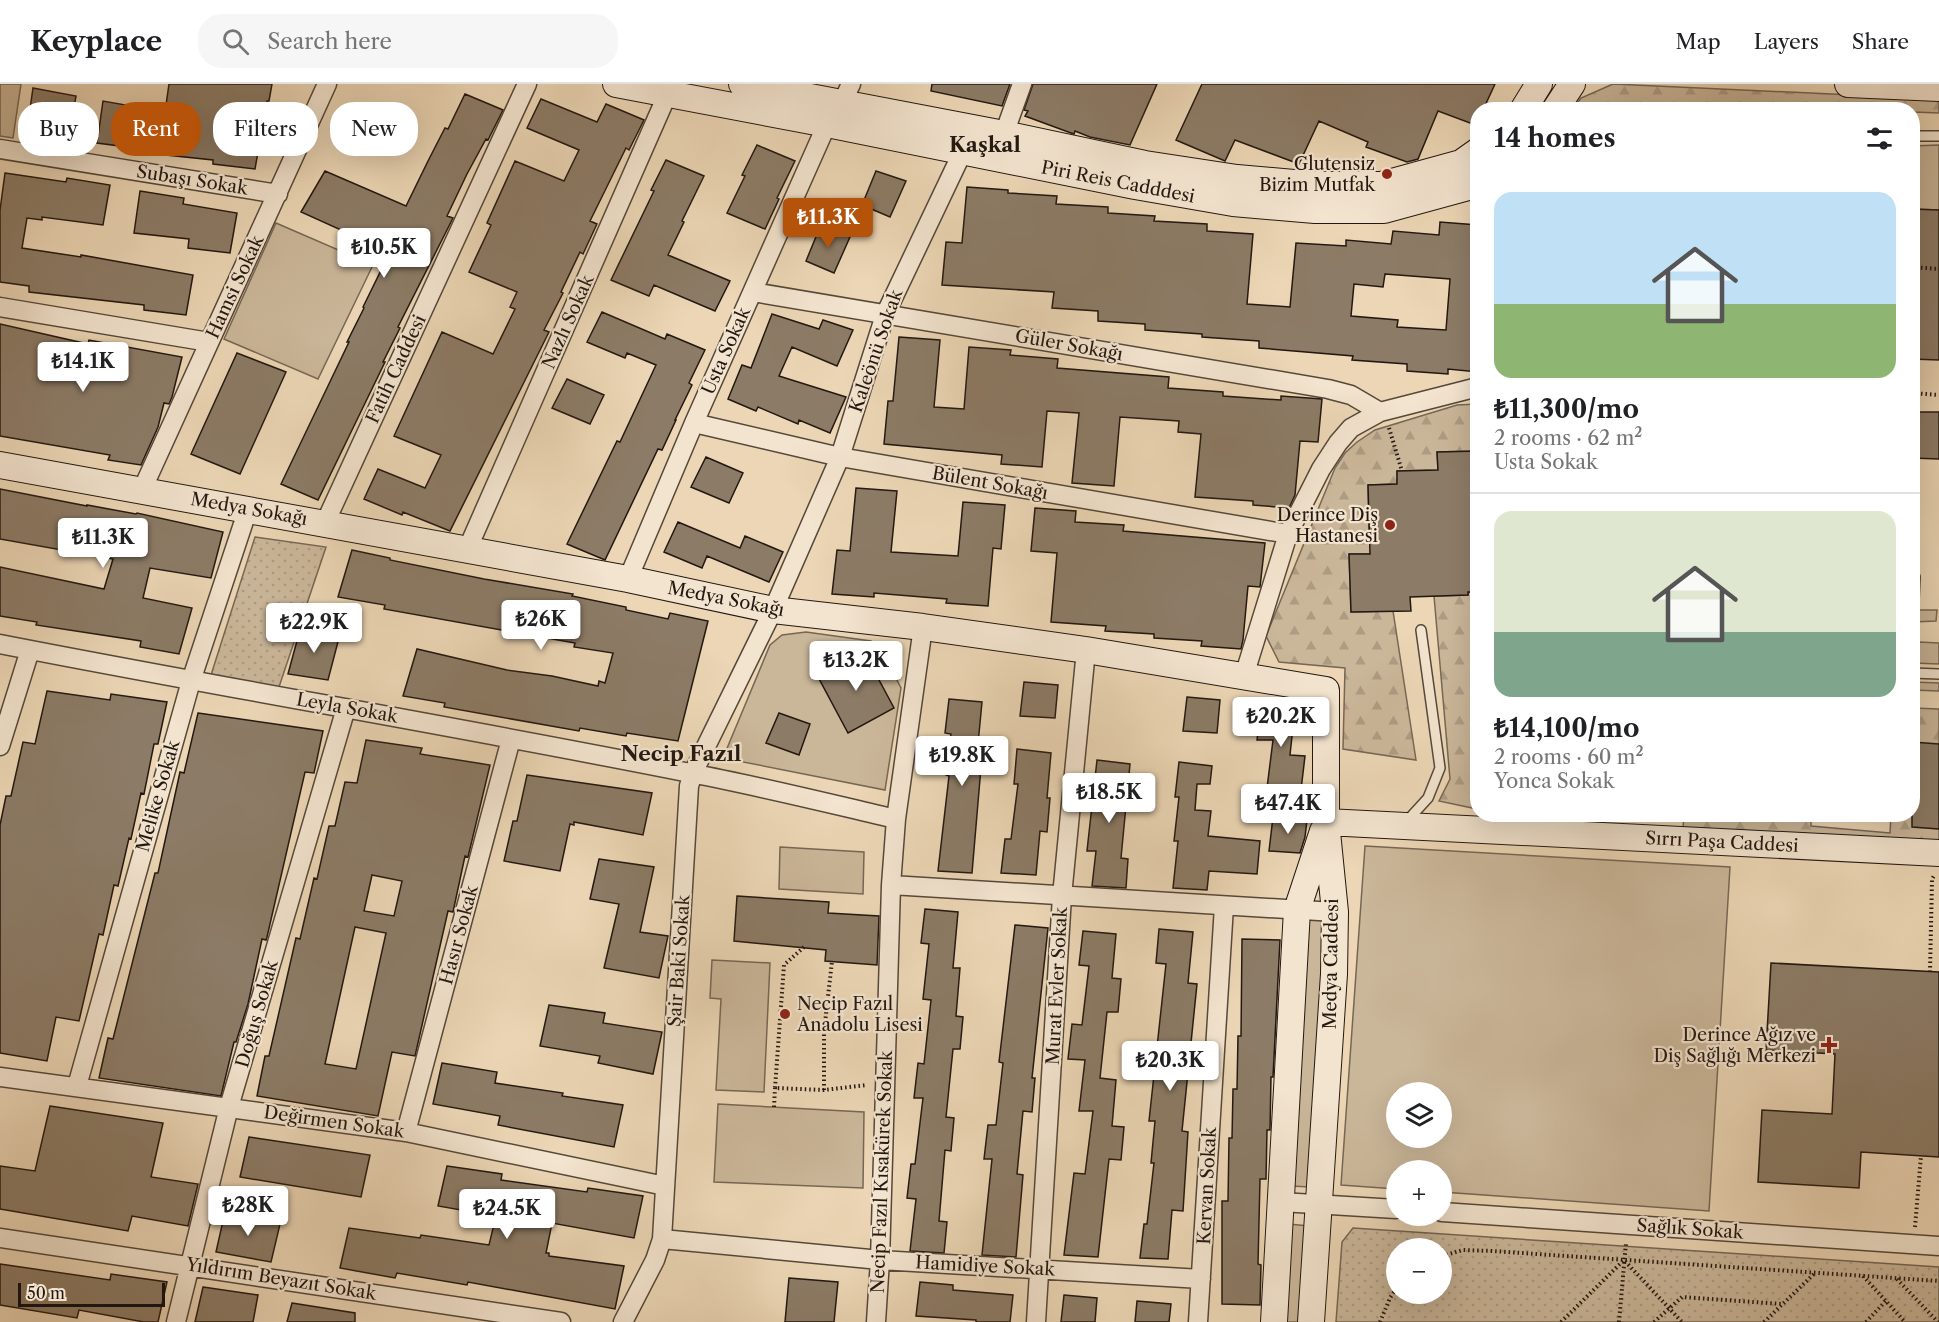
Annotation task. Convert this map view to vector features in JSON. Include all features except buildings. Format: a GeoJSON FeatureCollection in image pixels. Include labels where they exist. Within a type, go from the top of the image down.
{"type":"FeatureCollection","features":[{"type":"Feature","properties":{"kind":"main road","name":"Piri Reis Cadddesi"},"geometry":{"type":"LineString","coordinates":[[616,84],[1135,186],[1233,203],[1315,210],[1384,210],[1470,178]]}},
{"type":"Feature","properties":{"kind":"main road","name":"Piri Reis Cadddesi"},"geometry":{"type":"LineString","coordinates":[[742,84],[846,94],[1004,134],[1145,164],[1237,178],[1316,185],[1381,185],[1470,177]]}},
{"type":"Feature","properties":{"kind":"main road"},"geometry":{"type":"LineString","coordinates":[[1528,102],[1539,84]]}},
{"type":"Feature","properties":{"kind":"main road"},"geometry":{"type":"LineString","coordinates":[[1560,102],[1572,84]]}},
{"type":"Feature","properties":{"kind":"main road"},"geometry":{"type":"LineString","coordinates":[[1848,84],[1939,88]]}},
{"type":"Feature","properties":{"kind":"main road","name":"Medya Sokağı"},"geometry":{"type":"LineString","coordinates":[[0,465],[628,579],[773,610],[923,627],[1086,650],[1326,690],[1326,822]]}},
{"type":"Feature","properties":{"kind":"main road","name":"Sırrı Paşa Caddesi"},"geometry":{"type":"LineString","coordinates":[[1326,822],[1937,862]]}},
{"type":"Feature","properties":{"kind":"main road","name":"Medya Caddesi"},"geometry":{"type":"LineString","coordinates":[[1274,1322],[1297,910],[1326,822]]}},
{"type":"Feature","properties":{"kind":"main road","name":"Medya Caddesi"},"geometry":{"type":"LineString","coordinates":[[1311,1322],[1334,974],[1335,912],[1326,822]]}},
{"type":"Feature","properties":{"kind":"street","name":"Hamsi Sokak"},"geometry":{"type":"LineString","coordinates":[[142,490],[327,84]]}},
{"type":"Feature","properties":{"kind":"street","name":"Fatih Caddesi"},"geometry":{"type":"LineString","coordinates":[[325,523],[527,84]]}},
{"type":"Feature","properties":{"kind":"street"},"geometry":{"type":"LineString","coordinates":[[963,151],[1004,134],[1022,84]]}},
{"type":"Feature","properties":{"kind":"street","name":"Nazlı Sokak"},"geometry":{"type":"LineString","coordinates":[[467,550],[668,93]]}},
{"type":"Feature","properties":{"kind":"street","name":"Usta Sokak"},"geometry":{"type":"LineString","coordinates":[[628,579],[694,423],[827,124]]}},
{"type":"Feature","properties":{"kind":"street","name":"Subaşı Sokak"},"geometry":{"type":"LineString","coordinates":[[0,149],[278,194]]}},
{"type":"Feature","properties":{"kind":"street","name":"Kaleönü Sokak"},"geometry":{"type":"LineString","coordinates":[[773,610],[840,457],[885,315],[963,151]]}},
{"type":"Feature","properties":{"kind":"street","name":"Güler Sokağı"},"geometry":{"type":"LineString","coordinates":[[753,292],[1329,389],[1351,395],[1380,412]]}},
{"type":"Feature","properties":{"kind":"street"},"geometry":{"type":"LineString","coordinates":[[0,307],[209,342]]}},
{"type":"Feature","properties":{"kind":"street"},"geometry":{"type":"LineString","coordinates":[[1245,676],[1288,534],[1321,469],[1338,443],[1351,428],[1380,412],[1470,389]]}},
{"type":"Feature","properties":{"kind":"street","name":"Bülent Sokağı"},"geometry":{"type":"LineString","coordinates":[[694,423],[840,457],[1288,534]]}},
{"type":"Feature","properties":{"kind":"street","name":"Melike Sokak"},"geometry":{"type":"LineString","coordinates":[[77,1086],[191,681],[248,509]]}},
{"type":"Feature","properties":{"kind":"street","name":"Şair Baki Sokak"},"geometry":{"type":"LineString","coordinates":[[623,1322],[655,1260],[662,1239],[689,786],[693,773],[773,610]]}},
{"type":"Feature","properties":{"kind":"street","name":"Necip Fazıl Kısakürek Sokak"},"geometry":{"type":"LineString","coordinates":[[876,1322],[880,1260],[891,885],[896,819],[923,627]]}},
{"type":"Feature","properties":{"kind":"street","name":"Leyla Sokak"},"geometry":{"type":"LineString","coordinates":[[0,644],[693,773],[896,819]]}},
{"type":"Feature","properties":{"kind":"street"},"geometry":{"type":"LineString","coordinates":[[0,746],[30,650]]}},
{"type":"Feature","properties":{"kind":"street","name":"Murat Evler Sokak"},"geometry":{"type":"LineString","coordinates":[[1036,1322],[1062,896],[1086,650]]}},
{"type":"Feature","properties":{"kind":"street","name":"Doğuş Sokak"},"geometry":{"type":"LineString","coordinates":[[176,1322],[230,1107],[346,708]]}},
{"type":"Feature","properties":{"kind":"street","name":"Hasır Sokak"},"geometry":{"type":"LineString","coordinates":[[406,1132],[511,739]]}},
{"type":"Feature","properties":{"kind":"street"},"geometry":{"type":"LineString","coordinates":[[891,885],[1335,912]]}},
{"type":"Feature","properties":{"kind":"street","name":"Kervan Sokak"},"geometry":{"type":"LineString","coordinates":[[1198,1322],[1224,906]]}},
{"type":"Feature","properties":{"kind":"street","name":"Değirmen Sokak"},"geometry":{"type":"LineString","coordinates":[[0,1077],[406,1132],[665,1186]]}},
{"type":"Feature","properties":{"kind":"street"},"geometry":{"type":"LineString","coordinates":[[1281,1202],[1386,1208]]}},
{"type":"Feature","properties":{"kind":"street","name":"Sağlık Sokak"},"geometry":{"type":"LineString","coordinates":[[1452,1213],[1939,1246]]}},
{"type":"Feature","properties":{"kind":"street","name":"Yıldırım Beyazıt Sokak"},"geometry":{"type":"LineString","coordinates":[[0,1238],[561,1322]]}},
{"type":"Feature","properties":{"kind":"street","name":"Hamidiye Sokak"},"geometry":{"type":"LineString","coordinates":[[662,1239],[880,1260],[1201,1279]]}},
{"type":"Feature","properties":{"kind":"lane"},"geometry":{"type":"LineString","coordinates":[[1920,136],[1939,136]]}},
{"type":"Feature","properties":{"kind":"lane"},"geometry":{"type":"LineString","coordinates":[[1402,826],[1428,798],[1440,768],[1421,630]]}},
{"type":"Feature","properties":{"kind":"lane"},"geometry":{"type":"LineString","coordinates":[[1920,673],[1939,674]]}},
{"type":"Feature","properties":{"kind":"path"},"geometry":{"type":"LineString","coordinates":[[1920,268],[1939,269]]}},
{"type":"Feature","properties":{"kind":"path"},"geometry":{"type":"LineString","coordinates":[[1920,394],[1939,395]]}},
{"type":"Feature","properties":{"kind":"path"},"geometry":{"type":"LineString","coordinates":[[1380,412],[1388,426],[1402,471]]}},
{"type":"Feature","properties":{"kind":"path"},"geometry":{"type":"LineString","coordinates":[[1930,972],[1932,879],[1937,862]]}},
{"type":"Feature","properties":{"kind":"path"},"geometry":{"type":"LineString","coordinates":[[774,1107],[784,965],[804,947]]}},
{"type":"Feature","properties":{"kind":"path"},"geometry":{"type":"LineString","coordinates":[[824,1090],[824,1032],[832,962]]}},
{"type":"Feature","properties":{"kind":"path"},"geometry":{"type":"LineString","coordinates":[[775,1088],[824,1090],[879,1083],[885,1085]]}},
{"type":"Feature","properties":{"kind":"path"},"geometry":{"type":"LineString","coordinates":[[1906,1244],[1916,1226],[1921,1156]]}},
{"type":"Feature","properties":{"kind":"path"},"geometry":{"type":"LineString","coordinates":[[1619,1322],[1627,1224]]}},
{"type":"Feature","properties":{"kind":"path"},"geometry":{"type":"LineString","coordinates":[[1452,1253],[1463,1250],[1939,1281]]}},
{"type":"Feature","properties":{"kind":"path"},"geometry":{"type":"LineString","coordinates":[[1624,1260],[1682,1322]]}},
{"type":"Feature","properties":{"kind":"path"},"geometry":{"type":"LineString","coordinates":[[1561,1322],[1624,1260]]}},
{"type":"Feature","properties":{"kind":"path"},"geometry":{"type":"LineString","coordinates":[[1764,1322],[1815,1273]]}},
{"type":"Feature","properties":{"kind":"path"},"geometry":{"type":"LineString","coordinates":[[1863,1276],[1905,1322]]}},
{"type":"Feature","properties":{"kind":"path"},"geometry":{"type":"LineString","coordinates":[[1897,1278],[1938,1322]]}},
{"type":"Feature","properties":{"kind":"path"},"geometry":{"type":"LineString","coordinates":[[1654,1322],[1682,1297],[1782,1304]]}},
{"type":"Feature","properties":{"kind":"path"},"geometry":{"type":"LineString","coordinates":[[1866,1322],[1886,1301]]}},
{"type":"Feature","properties":{"kind":"path"},"geometry":{"type":"LineString","coordinates":[[1380,1322],[1388,1304]]}},
{"type":"Feature","properties":{"kind":"green space"},"geometry":{"type":"Polygon","coordinates":[[[0,84],[21,84],[13,138],[0,136],[0,84]]]}},
{"type":"Feature","properties":{"kind":"green space"},"geometry":{"type":"Polygon","coordinates":[[[1613,84],[1939,99],[1939,113],[1920,112],[1920,102],[1578,102],[1581,98],[1613,84]]]}},
{"type":"Feature","properties":{"kind":"green space"},"geometry":{"type":"Polygon","coordinates":[[[1939,145],[1939,210],[1920,209],[1920,146],[1939,145]]]}},
{"type":"Feature","properties":{"kind":"green space"},"geometry":{"type":"Polygon","coordinates":[[[276,223],[373,265],[318,379],[224,339],[276,223]]]}},
{"type":"Feature","properties":{"kind":"green space"},"geometry":{"type":"Polygon","coordinates":[[[1470,404],[1470,451],[1437,452],[1438,470],[1397,471],[1397,488],[1395,484],[1368,485],[1369,535],[1375,554],[1349,554],[1351,612],[1393,611],[1416,760],[1343,749],[1345,668],[1279,662],[1266,636],[1335,468],[1345,453],[1375,430],[1457,405],[1470,404]]]}},
{"type":"Feature","properties":{"kind":"green space"},"geometry":{"type":"Polygon","coordinates":[[[255,537],[326,547],[279,687],[211,675],[255,537]]]}},
{"type":"Feature","properties":{"kind":"green space"},"geometry":{"type":"Polygon","coordinates":[[[1470,592],[1470,808],[1439,801],[1450,779],[1434,596],[1468,595],[1470,592]]]}},
{"type":"Feature","properties":{"kind":"green space"},"geometry":{"type":"Polygon","coordinates":[[[1920,610],[1937,610],[1936,621],[1920,622],[1920,610]]]}},
{"type":"Feature","properties":{"kind":"green space"},"geometry":{"type":"Polygon","coordinates":[[[806,632],[871,641],[887,661],[901,688],[885,790],[723,758],[770,645],[782,635],[806,632]]]}},
{"type":"Feature","properties":{"kind":"green space"},"geometry":{"type":"Polygon","coordinates":[[[1920,642],[1939,643],[1939,664],[1920,663],[1920,642]]]}},
{"type":"Feature","properties":{"kind":"green space"},"geometry":{"type":"Polygon","coordinates":[[[1920,682],[1939,683],[1939,691],[1920,690],[1920,682]]]}},
{"type":"Feature","properties":{"kind":"green space"},"geometry":{"type":"Polygon","coordinates":[[[1920,708],[1939,709],[1939,849],[1683,828],[1683,822],[1811,822],[1811,826],[1890,833],[1891,822],[1920,822],[1920,708]]]}},
{"type":"Feature","properties":{"kind":"green space"},"geometry":{"type":"Polygon","coordinates":[[[1365,846],[1730,867],[1709,1211],[1452,1193],[1452,1160],[1386,1160],[1386,1188],[1341,1185],[1365,846]]]}},
{"type":"Feature","properties":{"kind":"green space"},"geometry":{"type":"Polygon","coordinates":[[[780,847],[864,852],[863,894],[779,889],[780,847]]]}},
{"type":"Feature","properties":{"kind":"green space"},"geometry":{"type":"Polygon","coordinates":[[[1305,917],[1327,919],[1310,1187],[1291,1186],[1305,917]]]}},
{"type":"Feature","properties":{"kind":"green space"},"geometry":{"type":"Polygon","coordinates":[[[712,960],[770,963],[764,1092],[716,1090],[721,999],[710,998],[712,960]]]}},
{"type":"Feature","properties":{"kind":"green space"},"geometry":{"type":"Polygon","coordinates":[[[718,1104],[864,1112],[863,1188],[714,1182],[718,1104]]]}},
{"type":"Feature","properties":{"kind":"green space"},"geometry":{"type":"Polygon","coordinates":[[[1288,1224],[1309,1226],[1303,1322],[1283,1322],[1288,1224]]]}},
{"type":"Feature","properties":{"kind":"green space"},"geometry":{"type":"Polygon","coordinates":[[[1353,1228],[1939,1267],[1939,1322],[1336,1322],[1342,1242],[1353,1228]]]}},
{"type":"Feature","properties":{"kind":"place","name":"Glutensiz Bizim Mutfak"},"geometry":{"type":"Point","coordinates":[1387,174]}},
{"type":"Feature","properties":{"kind":"place","name":"Derince Diş Hastanesi"},"geometry":{"type":"Point","coordinates":[1390,525]}},
{"type":"Feature","properties":{"kind":"place","name":"Necip Fazıl Anadolu Lisesi"},"geometry":{"type":"Point","coordinates":[785,1014]}},
{"type":"Feature","properties":{"kind":"place","name":"Derince Ağız ve Diş Sağlığı Merkezi"},"geometry":{"type":"Point","coordinates":[1829,1045]}},
{"type":"Feature","properties":{"kind":"district","name":"Kaşkal"},"geometry":{"type":"Point","coordinates":[985,145]}},
{"type":"Feature","properties":{"kind":"district","name":"Necip Fazıl"},"geometry":{"type":"Point","coordinates":[681,754]}}]}
